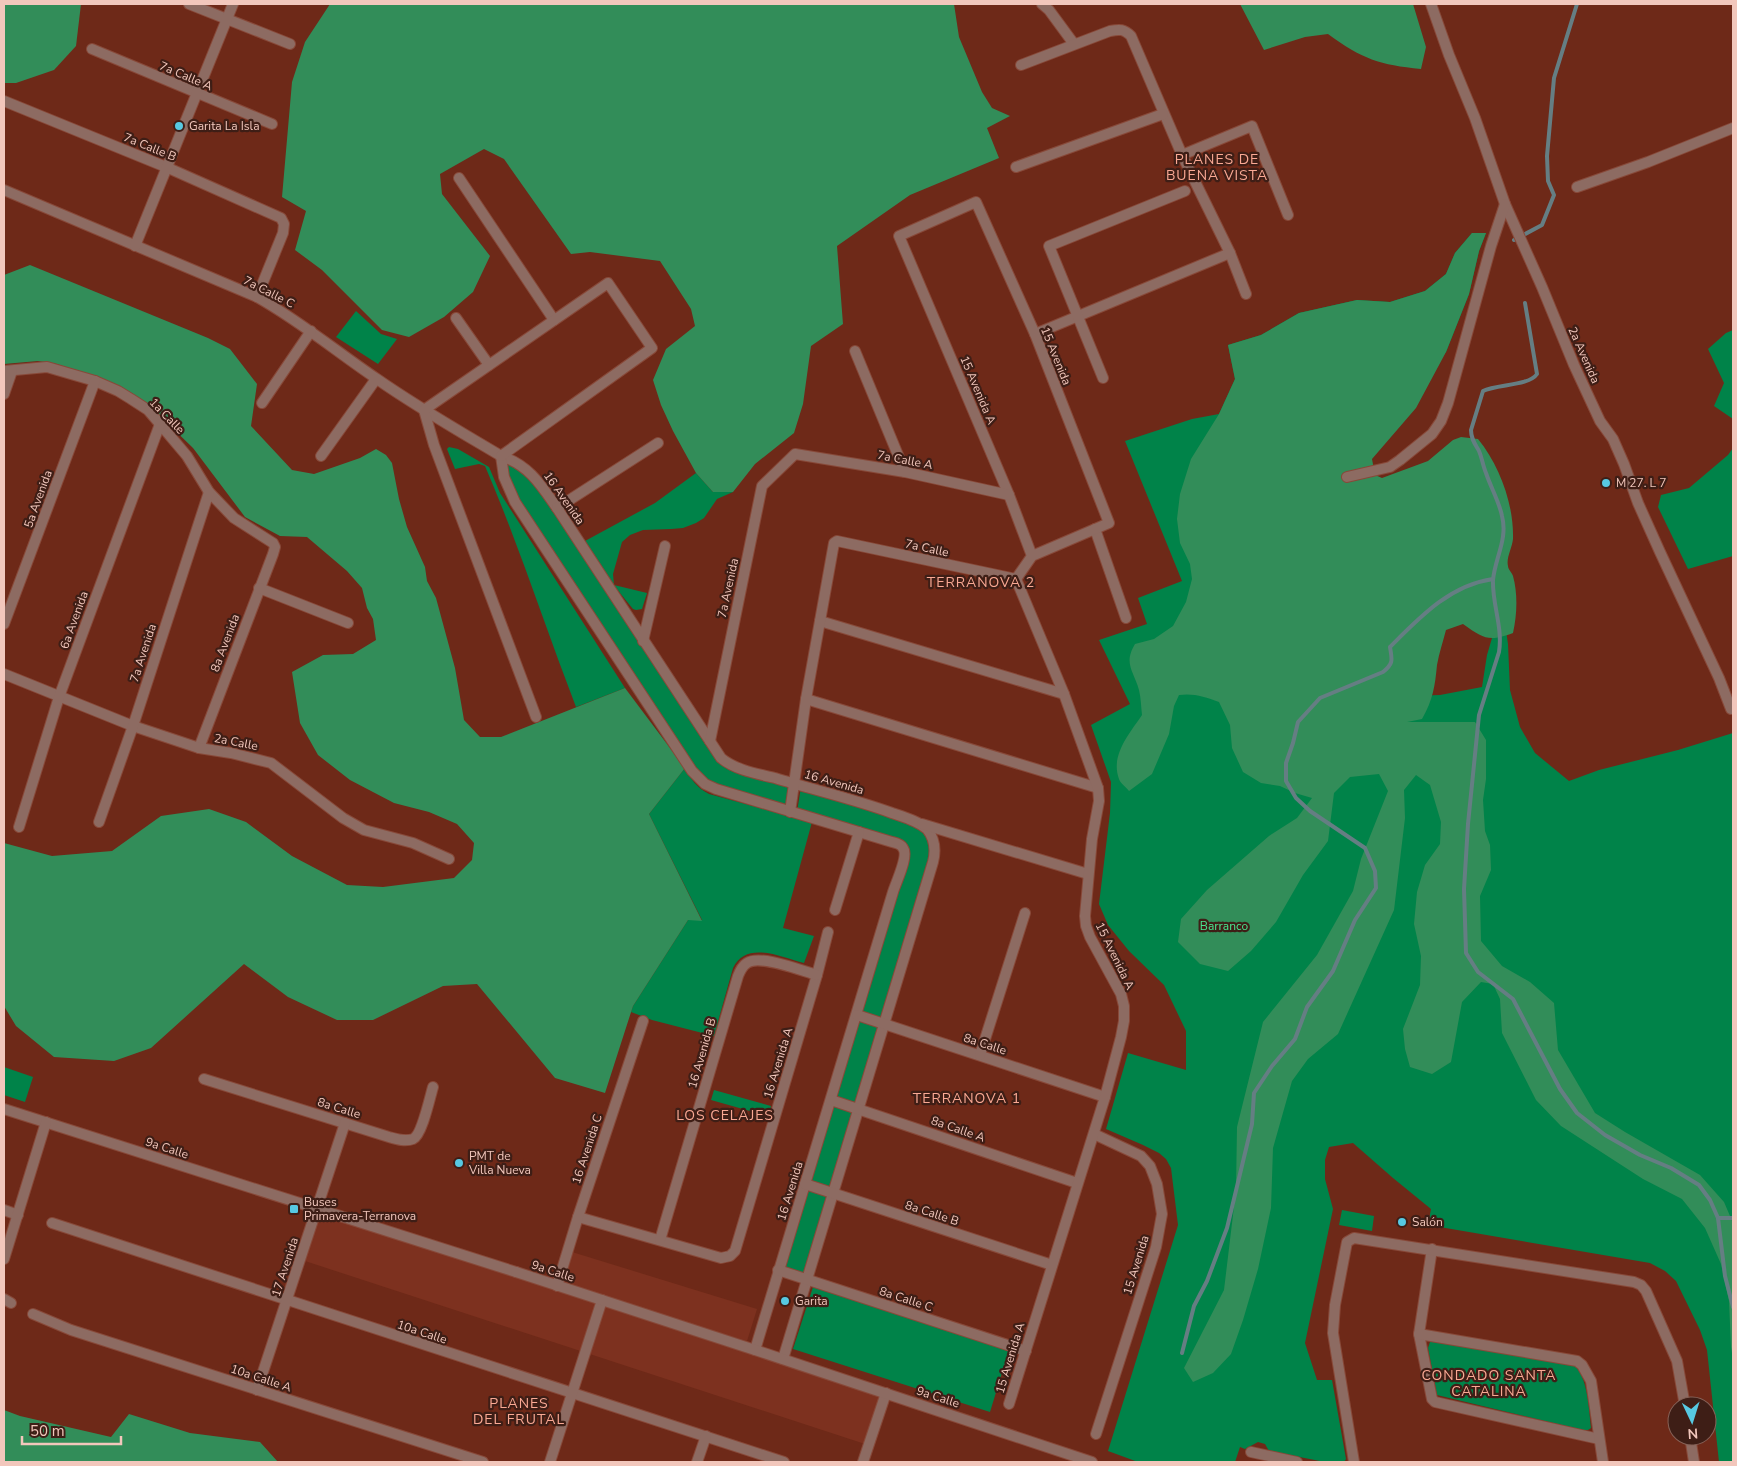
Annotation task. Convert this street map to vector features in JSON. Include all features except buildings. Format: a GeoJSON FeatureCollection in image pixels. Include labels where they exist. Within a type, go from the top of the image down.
{"type":"FeatureCollection","features":[{"type":"Feature","properties":{"kind":"street"},"geometry":{"type":"LineString","coordinates":[[189,4],[290,44]]}},
{"type":"Feature","properties":{"kind":"street"},"geometry":{"type":"LineString","coordinates":[[135,246],[232,4]]}},
{"type":"Feature","properties":{"kind":"street"},"geometry":{"type":"LineString","coordinates":[[1042,4],[1049,10],[1074,44]]}},
{"type":"Feature","properties":{"kind":"street","name":"2a Avenida"},"geometry":{"type":"LineString","coordinates":[[1432,4],[1449,55],[1475,118],[1505,204],[1574,365],[1600,421],[1613,439],[1638,503],[1719,678],[1731,710]]}},
{"type":"Feature","properties":{"kind":"street"},"geometry":{"type":"LineString","coordinates":[[1021,65],[1110,31],[1125,30],[1135,43],[1163,114],[1230,253],[1246,294]]}},
{"type":"Feature","properties":{"kind":"street","name":"7a Calle A"},"geometry":{"type":"LineString","coordinates":[[92,49],[272,124]]}},
{"type":"Feature","properties":{"kind":"street","name":"7a Calle B"},"geometry":{"type":"LineString","coordinates":[[4,101],[166,167],[277,216],[284,221],[283,233],[257,297]]}},
{"type":"Feature","properties":{"kind":"street"},"geometry":{"type":"LineString","coordinates":[[1016,167],[1163,114]]}},
{"type":"Feature","properties":{"kind":"street"},"geometry":{"type":"LineString","coordinates":[[1182,156],[1252,126],[1288,214]]}},
{"type":"Feature","properties":{"kind":"street"},"geometry":{"type":"LineString","coordinates":[[1577,187],[1658,158],[1733,128]]}},
{"type":"Feature","properties":{"kind":"street"},"geometry":{"type":"LineString","coordinates":[[459,178],[554,320]]}},
{"type":"Feature","properties":{"kind":"street","name":"7a Calle C"},"geometry":{"type":"LineString","coordinates":[[4,190],[257,297],[291,316],[376,379],[501,456]]}},
{"type":"Feature","properties":{"kind":"street"},"geometry":{"type":"LineString","coordinates":[[1103,378],[1049,246],[1184,191]]}},
{"type":"Feature","properties":{"kind":"street","name":"15 Avenida"},"geometry":{"type":"LineString","coordinates":[[899,236],[976,202],[1035,334],[1109,521],[1108,525],[1095,529]]}},
{"type":"Feature","properties":{"kind":"street"},"geometry":{"type":"LineString","coordinates":[[1347,477],[1390,466],[1427,439],[1441,421],[1448,404],[1491,246],[1505,204]]}},
{"type":"Feature","properties":{"kind":"street","name":"15 Avenida A"},"geometry":{"type":"LineString","coordinates":[[899,236],[1009,495],[1032,556]]}},
{"type":"Feature","properties":{"kind":"street"},"geometry":{"type":"LineString","coordinates":[[1035,334],[1230,253]]}},
{"type":"Feature","properties":{"kind":"street"},"geometry":{"type":"LineString","coordinates":[[501,456],[652,348],[608,283],[424,410],[434,445],[536,717]]}},
{"type":"Feature","properties":{"kind":"street"},"geometry":{"type":"LineString","coordinates":[[456,318],[489,365]]}},
{"type":"Feature","properties":{"kind":"street"},"geometry":{"type":"LineString","coordinates":[[262,403],[311,331]]}},
{"type":"Feature","properties":{"kind":"street"},"geometry":{"type":"LineString","coordinates":[[855,351],[905,472]]}},
{"type":"Feature","properties":{"kind":"street","name":"1a Calle"},"geometry":{"type":"LineString","coordinates":[[8,371],[48,368],[95,381],[118,390],[148,410],[187,456],[209,492],[234,518],[267,538],[274,547]]}},
{"type":"Feature","properties":{"kind":"street"},"geometry":{"type":"LineString","coordinates":[[4,394],[8,371]]}},
{"type":"Feature","properties":{"kind":"street"},"geometry":{"type":"LineString","coordinates":[[321,456],[376,379]]}},
{"type":"Feature","properties":{"kind":"street","name":"5a Avenida"},"geometry":{"type":"LineString","coordinates":[[4,624],[95,381]]}},
{"type":"Feature","properties":{"kind":"street","name":"6a Avenida"},"geometry":{"type":"LineString","coordinates":[[18,827],[59,697],[160,424]]}},
{"type":"Feature","properties":{"kind":"street"},"geometry":{"type":"LineString","coordinates":[[558,508],[658,443]]}},
{"type":"Feature","properties":{"kind":"street","name":"7a Calle A"},"geometry":{"type":"LineString","coordinates":[[795,454],[905,472],[1009,495]]}},
{"type":"Feature","properties":{"kind":"street","name":"7a Avenida"},"geometry":{"type":"LineString","coordinates":[[710,741],[762,486],[795,454]]}},
{"type":"Feature","properties":{"kind":"street","name":"16 Avenida"},"geometry":{"type":"LineString","coordinates":[[755,1350],[905,856],[904,850],[900,845],[716,789],[705,784],[696,776],[515,502],[504,477],[501,456],[528,470],[558,508],[719,756],[728,763],[863,803],[916,822],[927,830],[933,838],[934,856],[783,1359]]}},
{"type":"Feature","properties":{"kind":"street","name":"7a Avenida"},"geometry":{"type":"LineString","coordinates":[[99,822],[209,492]]}},
{"type":"Feature","properties":{"kind":"street"},"geometry":{"type":"LineString","coordinates":[[1016,579],[1032,556],[1095,529],[1126,618]]}},
{"type":"Feature","properties":{"kind":"street","name":"7a Calle"},"geometry":{"type":"LineString","coordinates":[[820,621],[834,543],[837,542],[1016,579]]}},
{"type":"Feature","properties":{"kind":"street"},"geometry":{"type":"LineString","coordinates":[[643,641],[665,546]]}},
{"type":"Feature","properties":{"kind":"street","name":"8a Avenida"},"geometry":{"type":"LineString","coordinates":[[199,748],[273,554],[274,547]]}},
{"type":"Feature","properties":{"kind":"street","name":"15 Avenida A"},"geometry":{"type":"LineString","coordinates":[[1009,1404],[1105,1097],[1121,1037],[1124,1006],[1121,994],[1086,926],[1085,900],[1092,839],[1099,801],[1098,788],[1064,694],[1016,579]]}},
{"type":"Feature","properties":{"kind":"street"},"geometry":{"type":"LineString","coordinates":[[259,588],[348,623]]}},
{"type":"Feature","properties":{"kind":"street"},"geometry":{"type":"LineString","coordinates":[[790,812],[806,699],[820,621],[1064,694]]}},
{"type":"Feature","properties":{"kind":"street","name":"2a Calle"},"geometry":{"type":"LineString","coordinates":[[4,674],[132,726],[199,748],[240,755],[271,764],[343,818],[364,830],[412,843],[449,860]]}},
{"type":"Feature","properties":{"kind":"street"},"geometry":{"type":"LineString","coordinates":[[806,699],[1098,788]]}},
{"type":"Feature","properties":{"kind":"street"},"geometry":{"type":"LineString","coordinates":[[916,822],[1088,874]]}},
{"type":"Feature","properties":{"kind":"street"},"geometry":{"type":"LineString","coordinates":[[835,910],[859,832]]}},
{"type":"Feature","properties":{"kind":"street"},"geometry":{"type":"LineString","coordinates":[[980,1055],[1025,913]]}},
{"type":"Feature","properties":{"kind":"street","name":"16 Avenida A"},"geometry":{"type":"LineString","coordinates":[[660,1240],[721,1258],[730,1256],[735,1251],[828,932]]}},
{"type":"Feature","properties":{"kind":"street","name":"16 Avenida B"},"geometry":{"type":"LineString","coordinates":[[660,1240],[738,976],[742,968],[747,962],[763,960],[817,975]]}},
{"type":"Feature","properties":{"kind":"street","name":"8a Calle"},"geometry":{"type":"LineString","coordinates":[[857,1015],[1105,1097]]}},
{"type":"Feature","properties":{"kind":"street","name":"16 Avenida C"},"geometry":{"type":"LineString","coordinates":[[557,1286],[643,1021]]}},
{"type":"Feature","properties":{"kind":"street","name":"8a Calle"},"geometry":{"type":"LineString","coordinates":[[204,1079],[400,1140],[412,1139],[419,1133],[433,1087]]}},
{"type":"Feature","properties":{"kind":"street","name":"8a Calle A"},"geometry":{"type":"LineString","coordinates":[[831,1100],[1077,1183]]}},
{"type":"Feature","properties":{"kind":"street","name":"9a Calle"},"geometry":{"type":"LineString","coordinates":[[4,1109],[516,1272],[1092,1462]]}},
{"type":"Feature","properties":{"kind":"street"},"geometry":{"type":"LineString","coordinates":[[4,1259],[46,1122]]}},
{"type":"Feature","properties":{"kind":"street","name":"17 Avenida"},"geometry":{"type":"LineString","coordinates":[[257,1390],[345,1123]]}},
{"type":"Feature","properties":{"kind":"street","name":"15 Avenida"},"geometry":{"type":"LineString","coordinates":[[1094,1134],[1141,1156],[1150,1166],[1157,1184],[1162,1214],[1156,1247],[1096,1434]]}},
{"type":"Feature","properties":{"kind":"street","name":"8a Calle B"},"geometry":{"type":"LineString","coordinates":[[805,1184],[1052,1265]]}},
{"type":"Feature","properties":{"kind":"street"},"geometry":{"type":"LineString","coordinates":[[4,1210],[18,1215]]}},
{"type":"Feature","properties":{"kind":"street"},"geometry":{"type":"LineString","coordinates":[[578,1217],[660,1240]]}},
{"type":"Feature","properties":{"kind":"street","name":"10a Calle"},"geometry":{"type":"LineString","coordinates":[[52,1224],[784,1462]]}},
{"type":"Feature","properties":{"kind":"street"},"geometry":{"type":"LineString","coordinates":[[1354,1462],[1333,1333],[1335,1305],[1347,1242],[1354,1238],[1634,1282],[1641,1285],[1646,1291],[1677,1361],[1683,1396]]}},
{"type":"Feature","properties":{"kind":"street"},"geometry":{"type":"LineString","coordinates":[[1432,1249],[1419,1334],[1431,1395],[1435,1402],[1599,1439]]}},
{"type":"Feature","properties":{"kind":"street","name":"8a Calle C"},"geometry":{"type":"LineString","coordinates":[[778,1270],[1026,1351]]}},
{"type":"Feature","properties":{"kind":"street"},"geometry":{"type":"LineString","coordinates":[[550,1462],[602,1300]]}},
{"type":"Feature","properties":{"kind":"street","name":"10a Calle A"},"geometry":{"type":"LineString","coordinates":[[32,1314],[71,1330],[482,1462]]}},
{"type":"Feature","properties":{"kind":"street"},"geometry":{"type":"LineString","coordinates":[[1419,1334],[1577,1361],[1582,1365],[1591,1381],[1603,1462]]}},
{"type":"Feature","properties":{"kind":"street"},"geometry":{"type":"LineString","coordinates":[[863,1462],[886,1393]]}},
{"type":"Feature","properties":{"kind":"street"},"geometry":{"type":"LineString","coordinates":[[697,1462],[706,1436]]}},
{"type":"Feature","properties":{"kind":"street"},"geometry":{"type":"LineString","coordinates":[[1692,1446],[1694,1462]]}},
{"type":"Feature","properties":{"kind":"street"},"geometry":{"type":"LineString","coordinates":[[1250,1452],[1297,1462]]}},
{"type":"Feature","properties":{"kind":"shaded area"},"geometry":{"type":"Polygon","coordinates":[[[317,1213],[881,1397],[865,1444],[302,1260],[317,1213]]]}},
{"type":"Feature","properties":{"kind":"shaded area"},"geometry":{"type":"Polygon","coordinates":[[[572,1252],[757,1309],[747,1341],[562,1285],[572,1252]]]}},
{"type":"Feature","properties":{"kind":"green space"},"geometry":{"type":"Polygon","coordinates":[[[4,4],[81,4],[76,46],[54,70],[16,83],[4,83],[4,4]]]}},
{"type":"Feature","properties":{"kind":"green space"},"geometry":{"type":"Polygon","coordinates":[[[330,4],[954,4],[959,37],[982,92],[992,108],[1010,116],[987,128],[999,158],[910,195],[837,246],[843,324],[811,346],[803,404],[794,433],[755,464],[733,492],[713,492],[696,473],[673,431],[661,405],[653,380],[666,349],[695,326],[691,309],[660,261],[590,252],[571,254],[504,159],[484,149],[440,174],[442,194],[490,256],[473,292],[444,317],[409,337],[382,330],[322,270],[295,250],[306,211],[282,197],[292,82],[305,42],[330,4]]]}},
{"type":"Feature","properties":{"kind":"green space"},"geometry":{"type":"Polygon","coordinates":[[[1240,4],[1413,4],[1426,47],[1421,69],[1383,63],[1372,59],[1351,49],[1328,34],[1305,37],[1264,50],[1240,4]]]}},
{"type":"Feature","properties":{"kind":"green space","name":"Barranco"},"geometry":{"type":"Polygon","coordinates":[[[1472,233],[1486,233],[1479,251],[1469,294],[1446,352],[1355,453],[1409,696],[1440,695],[1482,687],[1487,655],[1502,604],[1508,644],[1510,690],[1520,727],[1535,753],[1569,781],[1599,770],[1678,750],[1733,733],[1733,1462],[1719,1462],[1717,1396],[1712,1396],[1707,1350],[1700,1330],[1676,1281],[1665,1271],[1650,1263],[1428,1225],[1431,1209],[1353,1143],[1329,1147],[1325,1160],[1325,1179],[1333,1209],[1305,1343],[1317,1380],[1332,1380],[1346,1459],[1344,1462],[1325,1462],[1269,1451],[1265,1444],[1258,1442],[1245,1449],[1240,1447],[1235,1462],[1138,1462],[1108,1451],[1178,1225],[1171,1168],[1166,1159],[1143,1145],[1106,1129],[1128,1053],[1186,1070],[1186,1031],[1164,985],[1129,951],[1108,925],[1099,904],[1110,813],[1111,782],[1091,725],[1130,704],[1099,640],[1147,624],[1138,598],[1182,581],[1125,441],[1192,419],[1219,414],[1235,379],[1228,345],[1261,335],[1299,313],[1357,300],[1390,302],[1425,291],[1446,274],[1455,253],[1472,233]]]}},
{"type":"Feature","properties":{"kind":"green space","name":"Barranco"},"geometry":{"type":"Polygon","coordinates":[[[1472,233],[1486,233],[1479,251],[1469,294],[1446,352],[1416,408],[1372,459],[1375,475],[1382,478],[1428,461],[1453,440],[1461,437],[1478,439],[1493,461],[1499,474],[1511,513],[1513,539],[1508,563],[1516,590],[1515,619],[1513,633],[1498,638],[1482,636],[1463,624],[1446,630],[1429,706],[1422,719],[1407,722],[1475,722],[1486,740],[1486,779],[1483,800],[1485,831],[1490,845],[1491,870],[1480,896],[1481,941],[1502,966],[1530,982],[1554,1003],[1558,1050],[1595,1113],[1700,1175],[1724,1202],[1733,1223],[1733,1359],[1729,1301],[1721,1264],[1705,1228],[1682,1199],[1643,1179],[1561,1126],[1536,1100],[1502,1033],[1500,999],[1493,984],[1481,982],[1462,1002],[1451,1062],[1432,1074],[1410,1067],[1405,1049],[1403,1029],[1420,985],[1421,956],[1414,924],[1417,892],[1425,865],[1440,844],[1441,822],[1430,785],[1416,775],[1404,790],[1405,818],[1394,910],[1338,1034],[1308,1059],[1292,1081],[1273,1148],[1271,1208],[1258,1269],[1231,1354],[1213,1373],[1193,1382],[1184,1368],[1224,1290],[1236,1190],[1237,1127],[1263,1022],[1317,955],[1353,891],[1361,859],[1388,791],[1379,774],[1350,777],[1334,793],[1328,841],[1303,875],[1276,922],[1251,951],[1228,971],[1200,964],[1178,942],[1181,919],[1207,890],[1269,836],[1297,818],[1312,798],[1280,786],[1261,783],[1243,772],[1232,748],[1230,725],[1219,702],[1195,695],[1179,695],[1174,706],[1169,734],[1152,774],[1129,791],[1120,780],[1117,761],[1127,737],[1142,715],[1140,693],[1131,667],[1130,657],[1135,644],[1154,639],[1173,626],[1186,602],[1192,579],[1190,564],[1180,543],[1177,519],[1180,494],[1191,459],[1219,414],[1235,379],[1228,345],[1261,335],[1299,313],[1357,300],[1390,302],[1425,291],[1446,274],[1455,253],[1472,233]]]}},
{"type":"Feature","properties":{"kind":"green space"},"geometry":{"type":"Polygon","coordinates":[[[30,265],[208,338],[230,349],[257,384],[251,426],[292,470],[314,474],[360,458],[376,449],[386,455],[392,463],[407,527],[425,567],[427,581],[436,598],[455,668],[464,720],[480,737],[501,737],[625,688],[685,768],[649,814],[702,921],[688,920],[633,1006],[605,1093],[555,1078],[477,984],[443,986],[373,1020],[337,1020],[288,997],[244,964],[151,1048],[114,1061],[54,1057],[16,1026],[4,1006],[4,843],[52,856],[112,851],[161,816],[209,809],[246,822],[292,856],[347,885],[383,887],[454,878],[472,860],[474,843],[457,824],[429,812],[394,803],[350,780],[318,755],[300,723],[292,672],[323,655],[353,654],[376,640],[373,619],[367,608],[362,588],[347,571],[307,537],[280,536],[245,517],[193,448],[158,414],[84,374],[57,364],[38,361],[4,364],[4,275],[30,265]]]}},
{"type":"Feature","properties":{"kind":"green space"},"geometry":{"type":"Polygon","coordinates":[[[356,311],[381,334],[397,339],[378,364],[336,337],[356,311]]]}},
{"type":"Feature","properties":{"kind":"green space"},"geometry":{"type":"Polygon","coordinates":[[[1733,330],[1733,419],[1714,406],[1724,383],[1708,349],[1726,333],[1733,330]]]}},
{"type":"Feature","properties":{"kind":"green space"},"geometry":{"type":"Polygon","coordinates":[[[449,447],[458,449],[489,467],[500,493],[625,688],[576,707],[485,466],[479,464],[455,469],[447,449],[449,447]]]}},
{"type":"Feature","properties":{"kind":"green space"},"geometry":{"type":"Polygon","coordinates":[[[1733,448],[1733,556],[1688,569],[1658,507],[1661,495],[1689,488],[1728,455],[1733,448]]]}},
{"type":"Feature","properties":{"kind":"green space"},"geometry":{"type":"Polygon","coordinates":[[[510,459],[528,470],[719,756],[794,784],[790,812],[705,784],[515,502],[502,468],[510,459]]]}},
{"type":"Feature","properties":{"kind":"green space"},"geometry":{"type":"Polygon","coordinates":[[[696,473],[713,492],[733,492],[717,499],[704,518],[696,523],[683,528],[643,530],[630,535],[622,542],[613,574],[614,585],[647,593],[642,609],[633,609],[611,582],[585,541],[655,503],[696,473]]]}},
{"type":"Feature","properties":{"kind":"green space"},"geometry":{"type":"Polygon","coordinates":[[[685,768],[695,783],[709,794],[812,822],[783,928],[814,936],[804,963],[765,953],[746,955],[739,960],[733,968],[714,1036],[652,1020],[631,1012],[688,920],[702,920],[649,814],[685,768]]]}},
{"type":"Feature","properties":{"kind":"green space"},"geometry":{"type":"Polygon","coordinates":[[[801,787],[895,815],[924,831],[932,848],[883,1021],[859,1014],[906,848],[797,812],[801,787]]]}},
{"type":"Feature","properties":{"kind":"green space"},"geometry":{"type":"Polygon","coordinates":[[[857,1019],[882,1027],[859,1105],[833,1097],[857,1019]]]}},
{"type":"Feature","properties":{"kind":"green space"},"geometry":{"type":"Polygon","coordinates":[[[4,1067],[33,1077],[25,1102],[4,1095],[4,1067]]]}},
{"type":"Feature","properties":{"kind":"green space"},"geometry":{"type":"Polygon","coordinates":[[[714,1090],[771,1106],[768,1116],[711,1100],[714,1090]]]}},
{"type":"Feature","properties":{"kind":"green space"},"geometry":{"type":"Polygon","coordinates":[[[831,1104],[856,1113],[831,1188],[808,1181],[831,1104]]]}},
{"type":"Feature","properties":{"kind":"green space"},"geometry":{"type":"Polygon","coordinates":[[[805,1188],[829,1196],[805,1275],[781,1267],[805,1188]]]}},
{"type":"Feature","properties":{"kind":"green space"},"geometry":{"type":"Polygon","coordinates":[[[1342,1210],[1374,1216],[1372,1231],[1339,1225],[1342,1210]]]}},
{"type":"Feature","properties":{"kind":"green space"},"geometry":{"type":"Polygon","coordinates":[[[813,1287],[1009,1350],[990,1412],[793,1349],[813,1287]]]}},
{"type":"Feature","properties":{"kind":"green space","name":"CONDADO SANTA CATALINA"},"geometry":{"type":"Polygon","coordinates":[[[1434,1341],[1574,1365],[1579,1370],[1585,1385],[1591,1428],[1582,1430],[1437,1395],[1428,1348],[1430,1342],[1434,1341]]]}},
{"type":"Feature","properties":{"kind":"green space"},"geometry":{"type":"Polygon","coordinates":[[[4,1410],[20,1416],[111,1437],[129,1414],[190,1433],[260,1442],[278,1462],[4,1462],[4,1410]]]}},
{"type":"Feature","properties":{"kind":"waterway"},"geometry":{"type":"LineString","coordinates":[[1514,240],[1542,225],[1554,195],[1548,181],[1547,156],[1554,78],[1577,4]]}},
{"type":"Feature","properties":{"kind":"waterway"},"geometry":{"type":"LineString","coordinates":[[1525,303],[1537,374],[1527,381],[1483,391],[1471,430],[1472,439],[1479,451],[1501,510],[1503,533],[1493,580],[1500,634],[1499,652],[1479,715],[1468,824],[1464,889],[1466,953],[1478,972],[1513,999],[1560,1089],[1577,1113],[1605,1135],[1640,1155],[1671,1168],[1699,1185],[1710,1200],[1718,1218],[1725,1276],[1733,1307]]}},
{"type":"Feature","properties":{"kind":"waterway"},"geometry":{"type":"LineString","coordinates":[[1182,1353],[1194,1306],[1207,1281],[1227,1228],[1252,1124],[1254,1093],[1272,1066],[1295,1039],[1307,1007],[1333,971],[1355,920],[1376,888],[1375,871],[1365,848],[1310,811],[1296,798],[1286,781],[1286,763],[1298,722],[1320,698],[1383,672],[1391,661],[1390,647],[1424,614],[1449,595],[1477,582],[1493,579]]}},
{"type":"Feature","properties":{"kind":"waterway"},"geometry":{"type":"LineString","coordinates":[[1718,1218],[1733,1218]]}},
{"type":"Feature","properties":{"kind":"place","name":"Garita La Isla"},"geometry":{"type":"Point","coordinates":[179,126]}},
{"type":"Feature","properties":{"kind":"place","name":"M 27. L 7"},"geometry":{"type":"Point","coordinates":[1606,483]}},
{"type":"Feature","properties":{"kind":"place","name":"PMT de Villa Nueva"},"geometry":{"type":"Point","coordinates":[459,1163]}},
{"type":"Feature","properties":{"kind":"place","name":"Buses Primavera-Terranova"},"geometry":{"type":"Point","coordinates":[294,1209]}},
{"type":"Feature","properties":{"kind":"place","name":"Salón"},"geometry":{"type":"Point","coordinates":[1402,1222]}},
{"type":"Feature","properties":{"kind":"place","name":"Garita"},"geometry":{"type":"Point","coordinates":[785,1301]}},
{"type":"Feature","properties":{"kind":"district","name":"PLANES DE BUENA VISTA"},"geometry":{"type":"Point","coordinates":[1217,168]}},
{"type":"Feature","properties":{"kind":"district","name":"TERRANOVA 2"},"geometry":{"type":"Point","coordinates":[981,582]}},
{"type":"Feature","properties":{"kind":"district","name":"TERRANOVA 1"},"geometry":{"type":"Point","coordinates":[967,1098]}},
{"type":"Feature","properties":{"kind":"district","name":"LOS CELAJES"},"geometry":{"type":"Point","coordinates":[725,1115]}},
{"type":"Feature","properties":{"kind":"district","name":"CONDADO SANTA CATALINA"},"geometry":{"type":"Point","coordinates":[1489,1384]}},
{"type":"Feature","properties":{"kind":"district","name":"PLANES DEL FRUTAL"},"geometry":{"type":"Point","coordinates":[519,1412]}}]}
